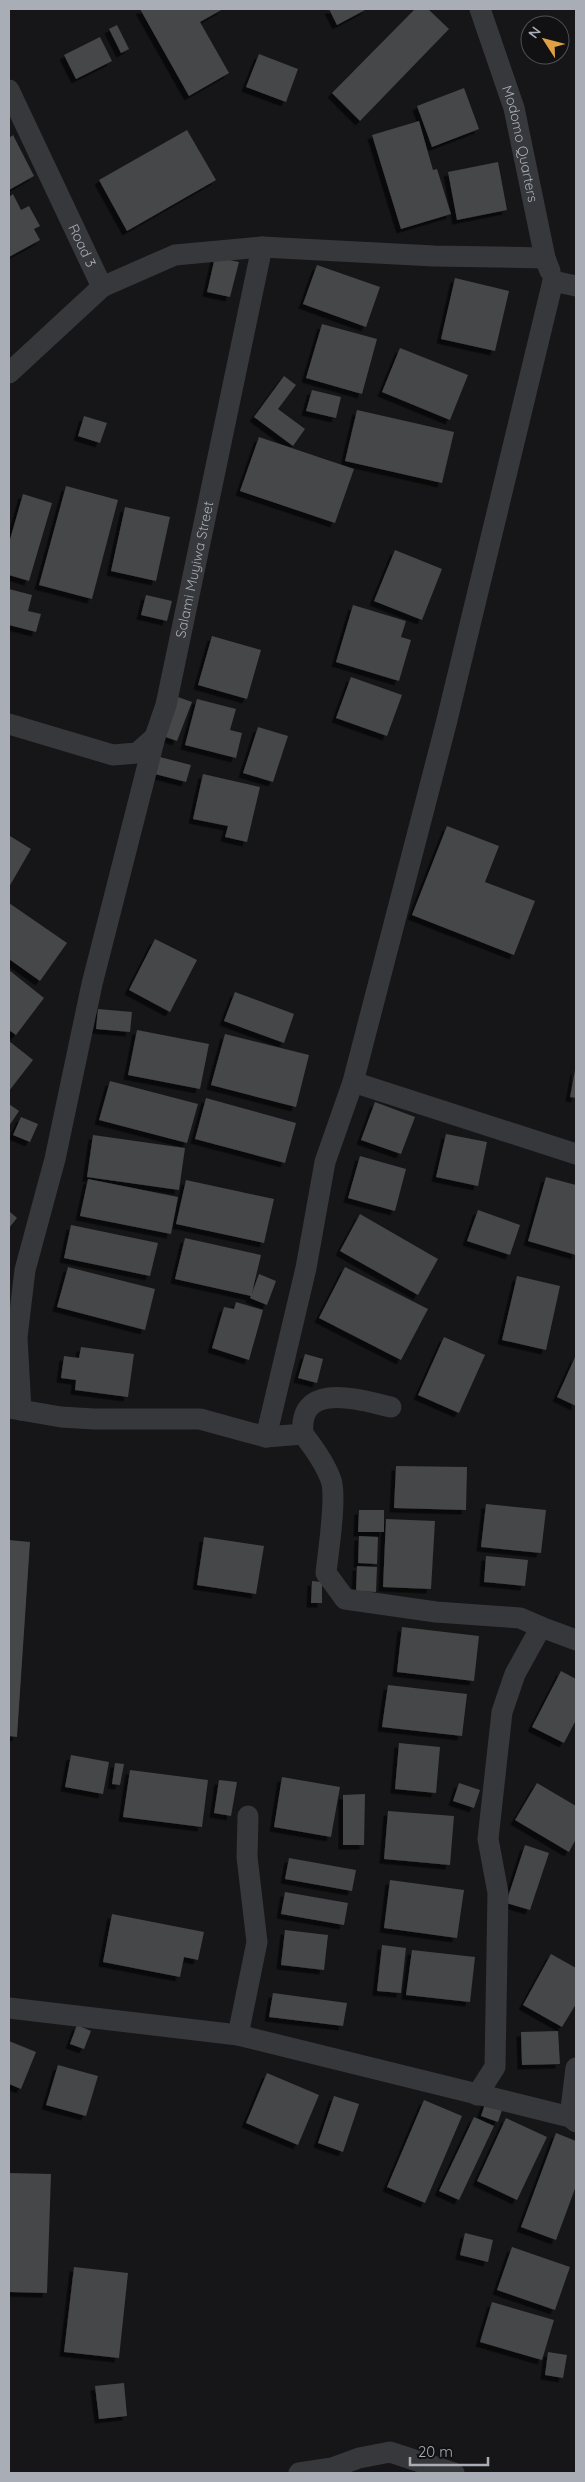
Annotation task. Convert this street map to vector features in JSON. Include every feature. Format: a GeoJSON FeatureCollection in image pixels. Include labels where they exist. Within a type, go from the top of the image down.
{"type":"FeatureCollection","features":[{"type":"Feature","properties":{"kind":"street","name":"Modomo Quarters"},"geometry":{"type":"LineString","coordinates":[[480,9],[514,108],[545,258],[553,281]]}},
{"type":"Feature","properties":{"kind":"street","name":"Road 3"},"geometry":{"type":"LineString","coordinates":[[9,90],[102,287]]}},
{"type":"Feature","properties":{"kind":"street"},"geometry":{"type":"LineString","coordinates":[[9,373],[102,287],[175,256],[262,247],[434,256],[545,258]]}},
{"type":"Feature","properties":{"kind":"street","name":"Salami Muyiwa Street"},"geometry":{"type":"LineString","coordinates":[[15,1409],[17,1336],[24,1270],[55,1159],[92,984],[155,737],[166,705],[262,247]]}},
{"type":"Feature","properties":{"kind":"street"},"geometry":{"type":"LineString","coordinates":[[266,1437],[306,1268],[326,1162],[353,1082],[446,724],[553,281],[576,286]]}},
{"type":"Feature","properties":{"kind":"street"},"geometry":{"type":"LineString","coordinates":[[9,724],[113,755],[137,753],[155,737]]}},
{"type":"Feature","properties":{"kind":"street"},"geometry":{"type":"LineString","coordinates":[[353,1082],[576,1154]]}},
{"type":"Feature","properties":{"kind":"street"},"geometry":{"type":"LineString","coordinates":[[391,1408],[340,1396],[323,1397],[310,1407],[302,1421],[303,1434],[317,1451],[332,1482],[332,1524],[326,1573],[345,1599],[436,1612],[520,1618],[576,1640]]}},
{"type":"Feature","properties":{"kind":"street"},"geometry":{"type":"LineString","coordinates":[[15,1409],[94,1419],[200,1419],[266,1437],[303,1434]]}},
{"type":"Feature","properties":{"kind":"street"},"geometry":{"type":"LineString","coordinates":[[477,2095],[495,2068],[498,1893],[488,1839],[502,1712],[515,1674],[541,1627]]}},
{"type":"Feature","properties":{"kind":"street"},"geometry":{"type":"LineString","coordinates":[[238,2035],[256,1942],[247,1857],[248,1816]]}},
{"type":"Feature","properties":{"kind":"street"},"geometry":{"type":"LineString","coordinates":[[9,2008],[238,2035],[573,2119],[576,2068]]}},
{"type":"Feature","properties":{"kind":"street"},"geometry":{"type":"LineString","coordinates":[[299,2473],[332,2468],[359,2458],[390,2452],[453,2473]]}},
{"type":"Feature","properties":{"kind":"building"},"geometry":{"type":"Polygon","coordinates":[[[140,9],[223,9],[200,22],[229,73],[189,96],[140,9]]]}},
{"type":"Feature","properties":{"kind":"building"},"geometry":{"type":"Polygon","coordinates":[[[329,9],[367,9],[337,25],[329,9]]]}},
{"type":"Feature","properties":{"kind":"building"},"geometry":{"type":"Polygon","coordinates":[[[415,9],[428,9],[449,29],[360,121],[332,93],[415,9]]]}},
{"type":"Feature","properties":{"kind":"building"},"geometry":{"type":"Polygon","coordinates":[[[117,25],[129,49],[121,53],[109,29],[117,25]]]}},
{"type":"Feature","properties":{"kind":"building"},"geometry":{"type":"Polygon","coordinates":[[[100,37],[112,61],[76,79],[64,55],[100,37]]]}},
{"type":"Feature","properties":{"kind":"building"},"geometry":{"type":"Polygon","coordinates":[[[259,54],[298,69],[286,102],[246,87],[259,54]]]}},
{"type":"Feature","properties":{"kind":"building"},"geometry":{"type":"Polygon","coordinates":[[[464,88],[479,129],[432,147],[417,106],[464,88]]]}},
{"type":"Feature","properties":{"kind":"building"},"geometry":{"type":"Polygon","coordinates":[[[419,121],[433,170],[437,169],[451,214],[401,229],[372,135],[419,121]]]}},
{"type":"Feature","properties":{"kind":"building"},"geometry":{"type":"Polygon","coordinates":[[[187,130],[216,180],[127,231],[99,180],[187,130]]]}},
{"type":"Feature","properties":{"kind":"building"},"geometry":{"type":"Polygon","coordinates":[[[13,135],[34,176],[9,190],[9,138],[13,135]]]}},
{"type":"Feature","properties":{"kind":"building"},"geometry":{"type":"Polygon","coordinates":[[[498,162],[507,210],[457,220],[448,172],[498,162]]]}},
{"type":"Feature","properties":{"kind":"building"},"geometry":{"type":"Polygon","coordinates":[[[13,194],[21,210],[29,206],[40,226],[34,229],[40,240],[9,257],[9,197],[13,194]]]}},
{"type":"Feature","properties":{"kind":"building"},"geometry":{"type":"Polygon","coordinates":[[[215,257],[239,262],[230,297],[207,292],[215,257]]]}},
{"type":"Feature","properties":{"kind":"building"},"geometry":{"type":"Polygon","coordinates":[[[317,265],[380,287],[366,327],[303,304],[317,265]]]}},
{"type":"Feature","properties":{"kind":"building"},"geometry":{"type":"Polygon","coordinates":[[[455,278],[509,291],[495,351],[441,339],[455,278]]]}},
{"type":"Feature","properties":{"kind":"building"},"geometry":{"type":"Polygon","coordinates":[[[322,324],[377,339],[362,394],[306,378],[322,324]]]}},
{"type":"Feature","properties":{"kind":"building"},"geometry":{"type":"Polygon","coordinates":[[[400,348],[468,375],[450,420],[382,392],[400,348]]]}},
{"type":"Feature","properties":{"kind":"building"},"geometry":{"type":"Polygon","coordinates":[[[284,376],[296,385],[278,409],[305,429],[293,446],[254,417],[284,376]]]}},
{"type":"Feature","properties":{"kind":"building"},"geometry":{"type":"Polygon","coordinates":[[[312,390],[341,397],[336,418],[306,411],[312,390]]]}},
{"type":"Feature","properties":{"kind":"building"},"geometry":{"type":"Polygon","coordinates":[[[357,410],[454,432],[442,483],[345,461],[357,410]]]}},
{"type":"Feature","properties":{"kind":"building"},"geometry":{"type":"Polygon","coordinates":[[[84,416],[107,423],[100,443],[78,436],[84,416]]]}},
{"type":"Feature","properties":{"kind":"building"},"geometry":{"type":"Polygon","coordinates":[[[259,437],[354,469],[335,523],[240,491],[259,437]]]}},
{"type":"Feature","properties":{"kind":"building"},"geometry":{"type":"Polygon","coordinates":[[[66,486],[118,500],[92,599],[39,585],[66,486]]]}},
{"type":"Feature","properties":{"kind":"building"},"geometry":{"type":"Polygon","coordinates":[[[23,494],[52,503],[29,581],[9,575],[9,543],[23,494]]]}},
{"type":"Feature","properties":{"kind":"building"},"geometry":{"type":"Polygon","coordinates":[[[125,507],[170,517],[156,581],[111,571],[125,507]]]}},
{"type":"Feature","properties":{"kind":"building"},"geometry":{"type":"Polygon","coordinates":[[[395,550],[442,569],[422,620],[374,601],[395,550]]]}},
{"type":"Feature","properties":{"kind":"building"},"geometry":{"type":"Polygon","coordinates":[[[9,589],[32,595],[28,611],[41,614],[36,632],[9,625],[9,589]]]}},
{"type":"Feature","properties":{"kind":"building"},"geometry":{"type":"Polygon","coordinates":[[[146,595],[172,601],[167,621],[141,615],[146,595]]]}},
{"type":"Feature","properties":{"kind":"building"},"geometry":{"type":"Polygon","coordinates":[[[353,605],[406,621],[401,637],[411,640],[399,681],[336,662],[353,605]]]}},
{"type":"Feature","properties":{"kind":"building"},"geometry":{"type":"Polygon","coordinates":[[[212,636],[261,650],[247,699],[198,685],[212,636]]]}},
{"type":"Feature","properties":{"kind":"building"},"geometry":{"type":"Polygon","coordinates":[[[351,677],[402,695],[387,736],[336,718],[351,677]]]}},
{"type":"Feature","properties":{"kind":"building"},"geometry":{"type":"Polygon","coordinates":[[[175,696],[192,702],[177,741],[160,735],[175,696]]]}},
{"type":"Feature","properties":{"kind":"building"},"geometry":{"type":"Polygon","coordinates":[[[197,699],[236,709],[230,730],[242,733],[236,758],[185,745],[197,699]]]}},
{"type":"Feature","properties":{"kind":"building"},"geometry":{"type":"Polygon","coordinates":[[[258,727],[288,736],[273,782],[243,773],[258,727]]]}},
{"type":"Feature","properties":{"kind":"building"},"geometry":{"type":"Polygon","coordinates":[[[156,756],[191,765],[186,782],[151,773],[156,756]]]}},
{"type":"Feature","properties":{"kind":"building"},"geometry":{"type":"Polygon","coordinates":[[[203,774],[260,787],[247,842],[225,837],[228,826],[193,819],[203,774]]]}},
{"type":"Feature","properties":{"kind":"building"},"geometry":{"type":"Polygon","coordinates":[[[447,826],[499,846],[485,882],[535,901],[514,955],[412,915],[447,826]]]}},
{"type":"Feature","properties":{"kind":"building"},"geometry":{"type":"Polygon","coordinates":[[[9,837],[31,849],[9,887],[9,837]]]}},
{"type":"Feature","properties":{"kind":"building"},"geometry":{"type":"Polygon","coordinates":[[[9,903],[67,943],[40,981],[9,959],[9,903]]]}},
{"type":"Feature","properties":{"kind":"building"},"geometry":{"type":"Polygon","coordinates":[[[155,939],[197,960],[170,1012],[129,990],[155,939]]]}},
{"type":"Feature","properties":{"kind":"building"},"geometry":{"type":"Polygon","coordinates":[[[9,970],[44,998],[16,1035],[9,1030],[9,970]]]}},
{"type":"Feature","properties":{"kind":"building"},"geometry":{"type":"Polygon","coordinates":[[[235,992],[294,1014],[284,1043],[224,1021],[235,992]]]}},
{"type":"Feature","properties":{"kind":"building"},"geometry":{"type":"Polygon","coordinates":[[[98,1009],[132,1012],[130,1032],[96,1029],[98,1009]]]}},
{"type":"Feature","properties":{"kind":"building"},"geometry":{"type":"Polygon","coordinates":[[[137,1030],[209,1044],[200,1089],[128,1075],[137,1030]]]}},
{"type":"Feature","properties":{"kind":"building"},"geometry":{"type":"Polygon","coordinates":[[[225,1034],[309,1055],[296,1107],[211,1085],[225,1034]]]}},
{"type":"Feature","properties":{"kind":"building"},"geometry":{"type":"Polygon","coordinates":[[[9,1041],[33,1060],[9,1091],[9,1041]]]}},
{"type":"Feature","properties":{"kind":"building"},"geometry":{"type":"Polygon","coordinates":[[[576,1070],[576,1098],[570,1097],[576,1070]]]}},
{"type":"Feature","properties":{"kind":"building"},"geometry":{"type":"Polygon","coordinates":[[[110,1081],[198,1104],[187,1143],[99,1120],[110,1081]]]}},
{"type":"Feature","properties":{"kind":"building"},"geometry":{"type":"Polygon","coordinates":[[[206,1098],[296,1123],[285,1163],[195,1139],[206,1098]]]}},
{"type":"Feature","properties":{"kind":"building"},"geometry":{"type":"Polygon","coordinates":[[[375,1102],[415,1117],[401,1154],[361,1140],[375,1102]]]}},
{"type":"Feature","properties":{"kind":"building"},"geometry":{"type":"Polygon","coordinates":[[[9,1104],[19,1111],[9,1126],[9,1104]]]}},
{"type":"Feature","properties":{"kind":"building"},"geometry":{"type":"Polygon","coordinates":[[[21,1117],[38,1124],[30,1142],[13,1135],[21,1117]]]}},
{"type":"Feature","properties":{"kind":"building"},"geometry":{"type":"Polygon","coordinates":[[[446,1134],[487,1142],[478,1186],[436,1177],[446,1134]]]}},
{"type":"Feature","properties":{"kind":"building"},"geometry":{"type":"Polygon","coordinates":[[[93,1135],[185,1148],[179,1190],[87,1177],[93,1135]]]}},
{"type":"Feature","properties":{"kind":"building"},"geometry":{"type":"Polygon","coordinates":[[[360,1156],[406,1169],[395,1211],[348,1198],[360,1156]]]}},
{"type":"Feature","properties":{"kind":"building"},"geometry":{"type":"Polygon","coordinates":[[[546,1177],[576,1185],[576,1255],[528,1241],[546,1177]]]}},
{"type":"Feature","properties":{"kind":"building"},"geometry":{"type":"Polygon","coordinates":[[[88,1179],[178,1197],[171,1234],[80,1216],[88,1179]]]}},
{"type":"Feature","properties":{"kind":"building"},"geometry":{"type":"Polygon","coordinates":[[[186,1180],[274,1199],[264,1243],[176,1224],[186,1180]]]}},
{"type":"Feature","properties":{"kind":"building"},"geometry":{"type":"Polygon","coordinates":[[[478,1210],[520,1225],[510,1255],[467,1241],[478,1210]]]}},
{"type":"Feature","properties":{"kind":"building"},"geometry":{"type":"Polygon","coordinates":[[[9,1211],[17,1218],[9,1228],[9,1211]]]}},
{"type":"Feature","properties":{"kind":"building"},"geometry":{"type":"Polygon","coordinates":[[[360,1214],[438,1259],[418,1295],[340,1251],[360,1214]]]}},
{"type":"Feature","properties":{"kind":"building"},"geometry":{"type":"Polygon","coordinates":[[[71,1225],[158,1243],[150,1276],[64,1258],[71,1225]]]}},
{"type":"Feature","properties":{"kind":"building"},"geometry":{"type":"Polygon","coordinates":[[[185,1238],[261,1255],[252,1293],[259,1274],[276,1281],[267,1305],[250,1298],[251,1296],[175,1279],[185,1238]]]}},
{"type":"Feature","properties":{"kind":"building"},"geometry":{"type":"Polygon","coordinates":[[[68,1267],[155,1289],[145,1330],[57,1307],[68,1267]]]}},
{"type":"Feature","properties":{"kind":"building"},"geometry":{"type":"Polygon","coordinates":[[[345,1267],[428,1309],[401,1360],[319,1318],[345,1267]]]}},
{"type":"Feature","properties":{"kind":"building"},"geometry":{"type":"Polygon","coordinates":[[[517,1276],[560,1286],[546,1350],[502,1340],[517,1276]]]}},
{"type":"Feature","properties":{"kind":"building"},"geometry":{"type":"Polygon","coordinates":[[[236,1302],[263,1310],[249,1360],[212,1348],[224,1307],[234,1309],[236,1302]]]}},
{"type":"Feature","properties":{"kind":"building"},"geometry":{"type":"Polygon","coordinates":[[[444,1337],[485,1355],[459,1413],[418,1395],[444,1337]]]}},
{"type":"Feature","properties":{"kind":"building"},"geometry":{"type":"Polygon","coordinates":[[[81,1347],[134,1354],[128,1397],[75,1390],[76,1380],[61,1378],[64,1356],[79,1358],[81,1347]]]}},
{"type":"Feature","properties":{"kind":"building"},"geometry":{"type":"Polygon","coordinates":[[[305,1354],[323,1359],[317,1383],[298,1378],[305,1354]]]}},
{"type":"Feature","properties":{"kind":"building"},"geometry":{"type":"Polygon","coordinates":[[[576,1355],[576,1406],[557,1397],[576,1355]]]}},
{"type":"Feature","properties":{"kind":"building"},"geometry":{"type":"Polygon","coordinates":[[[396,1466],[467,1467],[466,1510],[394,1508],[396,1466]]]}},
{"type":"Feature","properties":{"kind":"building"},"geometry":{"type":"Polygon","coordinates":[[[486,1504],[546,1510],[541,1553],[481,1547],[486,1504]]]}},
{"type":"Feature","properties":{"kind":"building"},"geometry":{"type":"Polygon","coordinates":[[[359,1510],[384,1510],[384,1532],[358,1532],[359,1510]]]}},
{"type":"Feature","properties":{"kind":"building"},"geometry":{"type":"Polygon","coordinates":[[[386,1519],[435,1521],[431,1589],[383,1587],[386,1519]]]}},
{"type":"Feature","properties":{"kind":"building"},"geometry":{"type":"Polygon","coordinates":[[[359,1536],[378,1537],[377,1564],[358,1563],[359,1536]]]}},
{"type":"Feature","properties":{"kind":"building"},"geometry":{"type":"Polygon","coordinates":[[[204,1537],[264,1546],[256,1594],[197,1585],[204,1537]]]}},
{"type":"Feature","properties":{"kind":"building"},"geometry":{"type":"Polygon","coordinates":[[[9,1540],[30,1542],[17,1737],[9,1736],[9,1540]]]}},
{"type":"Feature","properties":{"kind":"building"},"geometry":{"type":"Polygon","coordinates":[[[486,1556],[528,1560],[525,1586],[484,1582],[486,1556]]]}},
{"type":"Feature","properties":{"kind":"building"},"geometry":{"type":"Polygon","coordinates":[[[357,1566],[377,1567],[376,1592],[356,1591],[357,1566]]]}},
{"type":"Feature","properties":{"kind":"building"},"geometry":{"type":"Polygon","coordinates":[[[312,1581],[322,1582],[322,1603],[311,1603],[312,1581]]]}},
{"type":"Feature","properties":{"kind":"building"},"geometry":{"type":"Polygon","coordinates":[[[402,1627],[479,1636],[474,1681],[397,1672],[402,1627]]]}},
{"type":"Feature","properties":{"kind":"building"},"geometry":{"type":"Polygon","coordinates":[[[561,1671],[576,1679],[576,1720],[564,1743],[532,1727],[561,1671]]]}},
{"type":"Feature","properties":{"kind":"building"},"geometry":{"type":"Polygon","coordinates":[[[388,1685],[467,1694],[462,1736],[382,1727],[388,1685]]]}},
{"type":"Feature","properties":{"kind":"building"},"geometry":{"type":"Polygon","coordinates":[[[399,1743],[440,1747],[436,1793],[395,1789],[399,1743]]]}},
{"type":"Feature","properties":{"kind":"building"},"geometry":{"type":"Polygon","coordinates":[[[71,1755],[109,1762],[103,1794],[65,1787],[71,1755]]]}},
{"type":"Feature","properties":{"kind":"building"},"geometry":{"type":"Polygon","coordinates":[[[115,1763],[124,1764],[120,1785],[112,1784],[115,1763]]]}},
{"type":"Feature","properties":{"kind":"building"},"geometry":{"type":"Polygon","coordinates":[[[130,1770],[208,1780],[202,1827],[123,1817],[130,1770]]]}},
{"type":"Feature","properties":{"kind":"building"},"geometry":{"type":"Polygon","coordinates":[[[282,1777],[340,1787],[331,1837],[274,1827],[282,1777]]]}},
{"type":"Feature","properties":{"kind":"building"},"geometry":{"type":"Polygon","coordinates":[[[219,1780],[237,1782],[231,1816],[214,1813],[219,1780]]]}},
{"type":"Feature","properties":{"kind":"building"},"geometry":{"type":"Polygon","coordinates":[[[459,1783],[480,1790],[474,1808],[453,1801],[459,1783]]]}},
{"type":"Feature","properties":{"kind":"building"},"geometry":{"type":"Polygon","coordinates":[[[537,1783],[576,1806],[576,1839],[569,1852],[515,1820],[537,1783]]]}},
{"type":"Feature","properties":{"kind":"building"},"geometry":{"type":"Polygon","coordinates":[[[365,1794],[364,1845],[343,1845],[343,1795],[365,1794]]]}},
{"type":"Feature","properties":{"kind":"building"},"geometry":{"type":"Polygon","coordinates":[[[388,1811],[454,1816],[450,1865],[384,1859],[388,1811]]]}},
{"type":"Feature","properties":{"kind":"building"},"geometry":{"type":"Polygon","coordinates":[[[525,1845],[549,1853],[530,1910],[506,1903],[525,1845]]]}},
{"type":"Feature","properties":{"kind":"building"},"geometry":{"type":"Polygon","coordinates":[[[289,1858],[356,1870],[352,1891],[285,1879],[289,1858]]]}},
{"type":"Feature","properties":{"kind":"building"},"geometry":{"type":"Polygon","coordinates":[[[390,1880],[464,1890],[457,1938],[384,1928],[390,1880]]]}},
{"type":"Feature","properties":{"kind":"building"},"geometry":{"type":"Polygon","coordinates":[[[285,1892],[348,1903],[344,1925],[281,1914],[285,1892]]]}},
{"type":"Feature","properties":{"kind":"building"},"geometry":{"type":"Polygon","coordinates":[[[112,1914],[204,1932],[198,1960],[184,1957],[180,1977],[103,1962],[112,1914]]]}},
{"type":"Feature","properties":{"kind":"building"},"geometry":{"type":"Polygon","coordinates":[[[285,1930],[328,1935],[324,1970],[281,1965],[285,1930]]]}},
{"type":"Feature","properties":{"kind":"building"},"geometry":{"type":"Polygon","coordinates":[[[382,1945],[406,1948],[401,1993],[377,1991],[382,1945]]]}},
{"type":"Feature","properties":{"kind":"building"},"geometry":{"type":"Polygon","coordinates":[[[412,1950],[475,1957],[470,2002],[406,1995],[412,1950]]]}},
{"type":"Feature","properties":{"kind":"building"},"geometry":{"type":"Polygon","coordinates":[[[551,1954],[576,1968],[576,2004],[562,2027],[523,2005],[551,1954]]]}},
{"type":"Feature","properties":{"kind":"building"},"geometry":{"type":"Polygon","coordinates":[[[273,1993],[347,2003],[343,2026],[269,2017],[273,1993]]]}},
{"type":"Feature","properties":{"kind":"building"},"geometry":{"type":"Polygon","coordinates":[[[77,2025],[91,2031],[84,2049],[70,2044],[77,2025]]]}},
{"type":"Feature","properties":{"kind":"building"},"geometry":{"type":"Polygon","coordinates":[[[558,2031],[560,2064],[522,2065],[521,2032],[558,2031]]]}},
{"type":"Feature","properties":{"kind":"building"},"geometry":{"type":"Polygon","coordinates":[[[9,2041],[36,2052],[21,2089],[9,2084],[9,2041]]]}},
{"type":"Feature","properties":{"kind":"building"},"geometry":{"type":"Polygon","coordinates":[[[58,2065],[98,2076],[86,2116],[46,2105],[58,2065]]]}},
{"type":"Feature","properties":{"kind":"building"},"geometry":{"type":"Polygon","coordinates":[[[267,2073],[319,2095],[298,2145],[246,2123],[267,2073]]]}},
{"type":"Feature","properties":{"kind":"building"},"geometry":{"type":"Polygon","coordinates":[[[334,2096],[359,2104],[343,2152],[318,2143],[334,2096]]]}},
{"type":"Feature","properties":{"kind":"building"},"geometry":{"type":"Polygon","coordinates":[[[487,2098],[504,2104],[498,2122],[481,2116],[487,2098]]]}},
{"type":"Feature","properties":{"kind":"building"},"geometry":{"type":"Polygon","coordinates":[[[424,2100],[462,2116],[425,2203],[387,2187],[424,2100]]]}},
{"type":"Feature","properties":{"kind":"building"},"geometry":{"type":"Polygon","coordinates":[[[474,2117],[494,2126],[459,2200],[439,2191],[474,2117]]]}},
{"type":"Feature","properties":{"kind":"building"},"geometry":{"type":"Polygon","coordinates":[[[506,2118],[547,2137],[517,2200],[477,2181],[506,2118]]]}},
{"type":"Feature","properties":{"kind":"building"},"geometry":{"type":"Polygon","coordinates":[[[556,2133],[576,2141],[576,2186],[556,2240],[521,2227],[556,2133]]]}},
{"type":"Feature","properties":{"kind":"building"},"geometry":{"type":"Polygon","coordinates":[[[9,2173],[51,2174],[47,2293],[9,2292],[9,2173]]]}},
{"type":"Feature","properties":{"kind":"building"},"geometry":{"type":"Polygon","coordinates":[[[465,2233],[493,2240],[488,2262],[460,2255],[465,2233]]]}},
{"type":"Feature","properties":{"kind":"building"},"geometry":{"type":"Polygon","coordinates":[[[512,2247],[570,2267],[555,2310],[497,2290],[512,2247]]]}},
{"type":"Feature","properties":{"kind":"building"},"geometry":{"type":"Polygon","coordinates":[[[74,2267],[128,2273],[119,2358],[64,2352],[74,2267]]]}},
{"type":"Feature","properties":{"kind":"building"},"geometry":{"type":"Polygon","coordinates":[[[492,2302],[554,2320],[542,2360],[480,2342],[492,2302]]]}},
{"type":"Feature","properties":{"kind":"building"},"geometry":{"type":"Polygon","coordinates":[[[548,2352],[567,2355],[563,2378],[545,2375],[548,2352]]]}},
{"type":"Feature","properties":{"kind":"building"},"geometry":{"type":"Polygon","coordinates":[[[124,2383],[127,2416],[99,2419],[95,2386],[124,2383]]]}}]}
